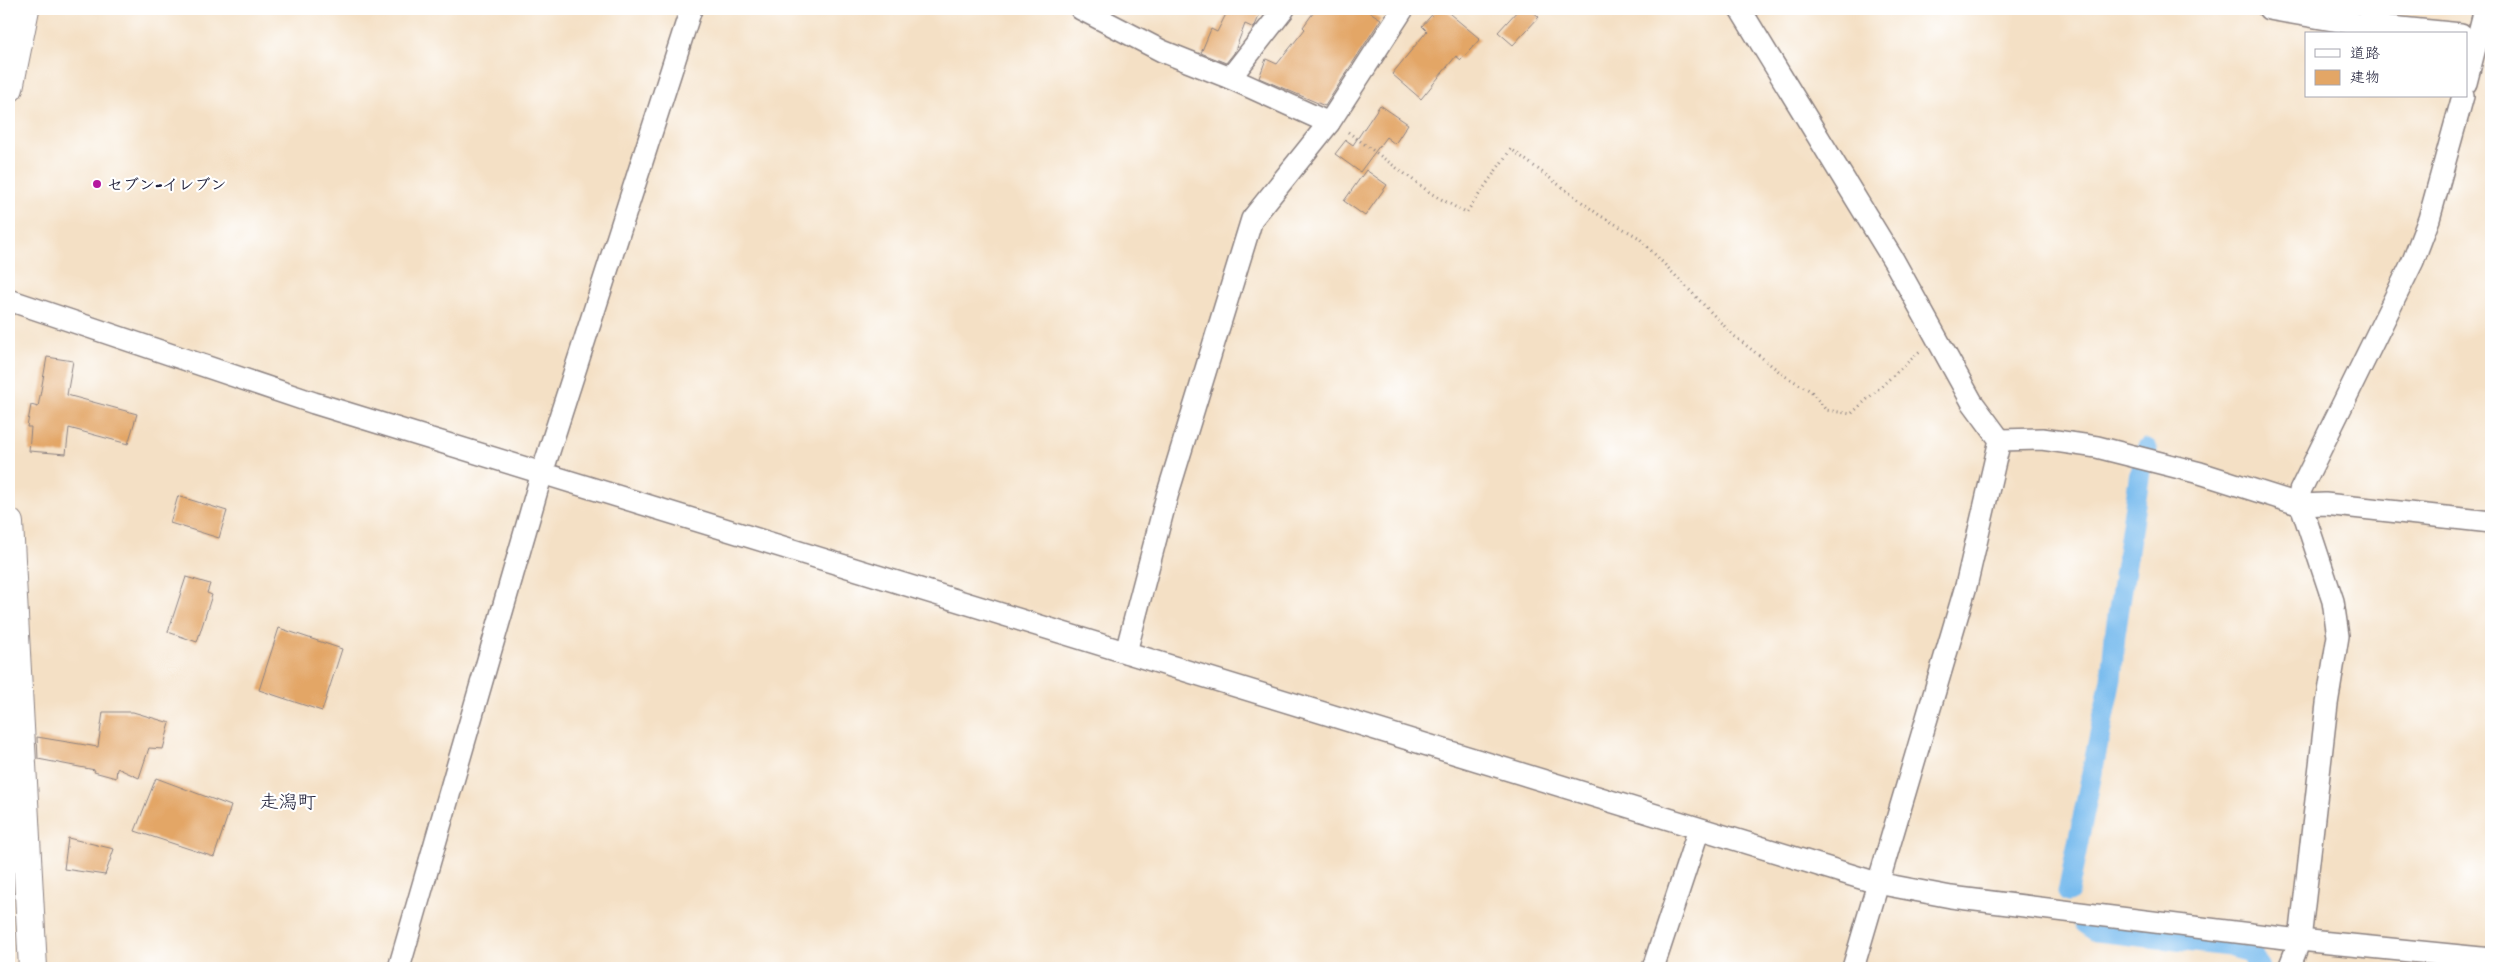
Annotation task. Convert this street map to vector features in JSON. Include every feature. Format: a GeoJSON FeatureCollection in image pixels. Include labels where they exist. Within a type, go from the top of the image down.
{"type":"FeatureCollection","features":[{"type":"Feature","properties":{"kind":"highway"},"geometry":{"type":"LineString","coordinates":[[9,88],[26,9]]}},
{"type":"Feature","properties":{"kind":"highway"},"geometry":{"type":"LineString","coordinates":[[9,523],[33,968]]}},
{"type":"Feature","properties":{"kind":"street"},"geometry":{"type":"LineString","coordinates":[[399,968],[542,473],[691,9]]}},
{"type":"Feature","properties":{"kind":"street"},"geometry":{"type":"LineString","coordinates":[[1081,9],[1162,51],[1230,78],[1329,123]]}},
{"type":"Feature","properties":{"kind":"street"},"geometry":{"type":"LineString","coordinates":[[1230,78],[1284,9]]}},
{"type":"Feature","properties":{"kind":"street"},"geometry":{"type":"LineString","coordinates":[[1740,9],[1894,261],[1972,402],[2000,440],[1966,586],[1853,968]]}},
{"type":"Feature","properties":{"kind":"street"},"geometry":{"type":"LineString","coordinates":[[2269,9],[2350,24],[2444,32]]}},
{"type":"Feature","properties":{"kind":"street"},"geometry":{"type":"LineString","coordinates":[[2468,34],[2485,9]]}},
{"type":"Feature","properties":{"kind":"street"},"geometry":{"type":"LineString","coordinates":[[1126,652],[1167,496],[1252,219],[1329,123],[1400,10]]}},
{"type":"Feature","properties":{"kind":"street"},"geometry":{"type":"LineString","coordinates":[[2289,968],[2300,940],[2327,704],[2338,636],[2333,601],[2301,504],[2300,491],[2412,261],[2429,219],[2462,98]]}},
{"type":"Feature","properties":{"kind":"street"},"geometry":{"type":"LineString","coordinates":[[9,300],[256,384],[1877,883],[1951,897],[2300,940],[2491,959]]}},
{"type":"Feature","properties":{"kind":"street"},"geometry":{"type":"LineString","coordinates":[[2000,440],[2042,439],[2097,447],[2200,474],[2301,504],[2325,504],[2491,522]]}},
{"type":"Feature","properties":{"kind":"street"},"geometry":{"type":"LineString","coordinates":[[1653,968],[1700,830]]}},
{"type":"Feature","properties":{"kind":"path"},"geometry":{"type":"LineString","coordinates":[[1329,123],[1352,133],[1432,194],[1466,213],[1510,148],[1599,215],[1638,237],[1733,335],[1785,376],[1812,391],[1826,410],[1851,414],[1935,338]]}},
{"type":"Feature","properties":{"kind":"building"},"geometry":{"type":"Polygon","coordinates":[[[1213,9],[1251,9],[1260,14],[1254,28],[1245,24],[1234,53],[1226,63],[1201,53],[1211,29],[1217,32],[1226,14],[1213,9]]]}},
{"type":"Feature","properties":{"kind":"building"},"geometry":{"type":"Polygon","coordinates":[[[1316,9],[1365,9],[1381,19],[1325,106],[1259,78],[1266,59],[1277,64],[1305,29],[1303,27],[1316,9]]]}},
{"type":"Feature","properties":{"kind":"building"},"geometry":{"type":"Polygon","coordinates":[[[1437,9],[1444,9],[1480,39],[1461,60],[1456,56],[1421,99],[1392,74],[1427,31],[1422,26],[1437,9]]]}},
{"type":"Feature","properties":{"kind":"building"},"geometry":{"type":"Polygon","coordinates":[[[1519,9],[1530,9],[1539,17],[1513,45],[1498,32],[1519,9]]]}},
{"type":"Feature","properties":{"kind":"building"},"geometry":{"type":"Polygon","coordinates":[[[1380,105],[1408,124],[1395,144],[1386,137],[1360,172],[1335,154],[1346,140],[1353,145],[1380,105]]]}},
{"type":"Feature","properties":{"kind":"building"},"geometry":{"type":"Polygon","coordinates":[[[1366,170],[1387,185],[1365,216],[1344,201],[1366,170]]]}},
{"type":"Feature","properties":{"kind":"building"},"geometry":{"type":"Polygon","coordinates":[[[47,357],[73,361],[67,395],[137,414],[128,444],[69,428],[66,454],[29,451],[31,427],[27,427],[31,405],[38,407],[47,357]]]}},
{"type":"Feature","properties":{"kind":"building"},"geometry":{"type":"Polygon","coordinates":[[[178,496],[227,511],[219,538],[170,523],[178,496]]]}},
{"type":"Feature","properties":{"kind":"building"},"geometry":{"type":"Polygon","coordinates":[[[186,577],[210,584],[207,593],[212,595],[197,642],[168,632],[186,577]]]}},
{"type":"Feature","properties":{"kind":"building"},"geometry":{"type":"Polygon","coordinates":[[[279,628],[342,649],[322,711],[259,690],[279,628]]]}},
{"type":"Feature","properties":{"kind":"building"},"geometry":{"type":"Polygon","coordinates":[[[103,712],[133,712],[170,723],[163,749],[149,748],[139,778],[117,768],[116,778],[94,772],[95,770],[38,759],[37,737],[98,747],[103,712]]]}},
{"type":"Feature","properties":{"kind":"building"},"geometry":{"type":"Polygon","coordinates":[[[156,778],[231,806],[214,857],[135,831],[156,778]]]}},
{"type":"Feature","properties":{"kind":"building"},"geometry":{"type":"Polygon","coordinates":[[[68,838],[114,849],[105,875],[64,869],[68,838]]]}},
{"type":"Feature","properties":{"kind":"waterway"},"geometry":{"type":"LineString","coordinates":[[2068,892],[2111,679],[2115,635],[2140,472],[2147,449]]}},
{"type":"Feature","properties":{"kind":"waterway"},"geometry":{"type":"LineString","coordinates":[[2084,923],[2096,931],[2229,946],[2251,952],[2259,968]]}},
{"type":"Feature","properties":{"kind":"place","name":"セブン-イレブン"},"geometry":{"type":"Point","coordinates":[97,184]}},
{"type":"Feature","properties":{"kind":"district","name":"走潟町"},"geometry":{"type":"Point","coordinates":[288,801]}}]}
